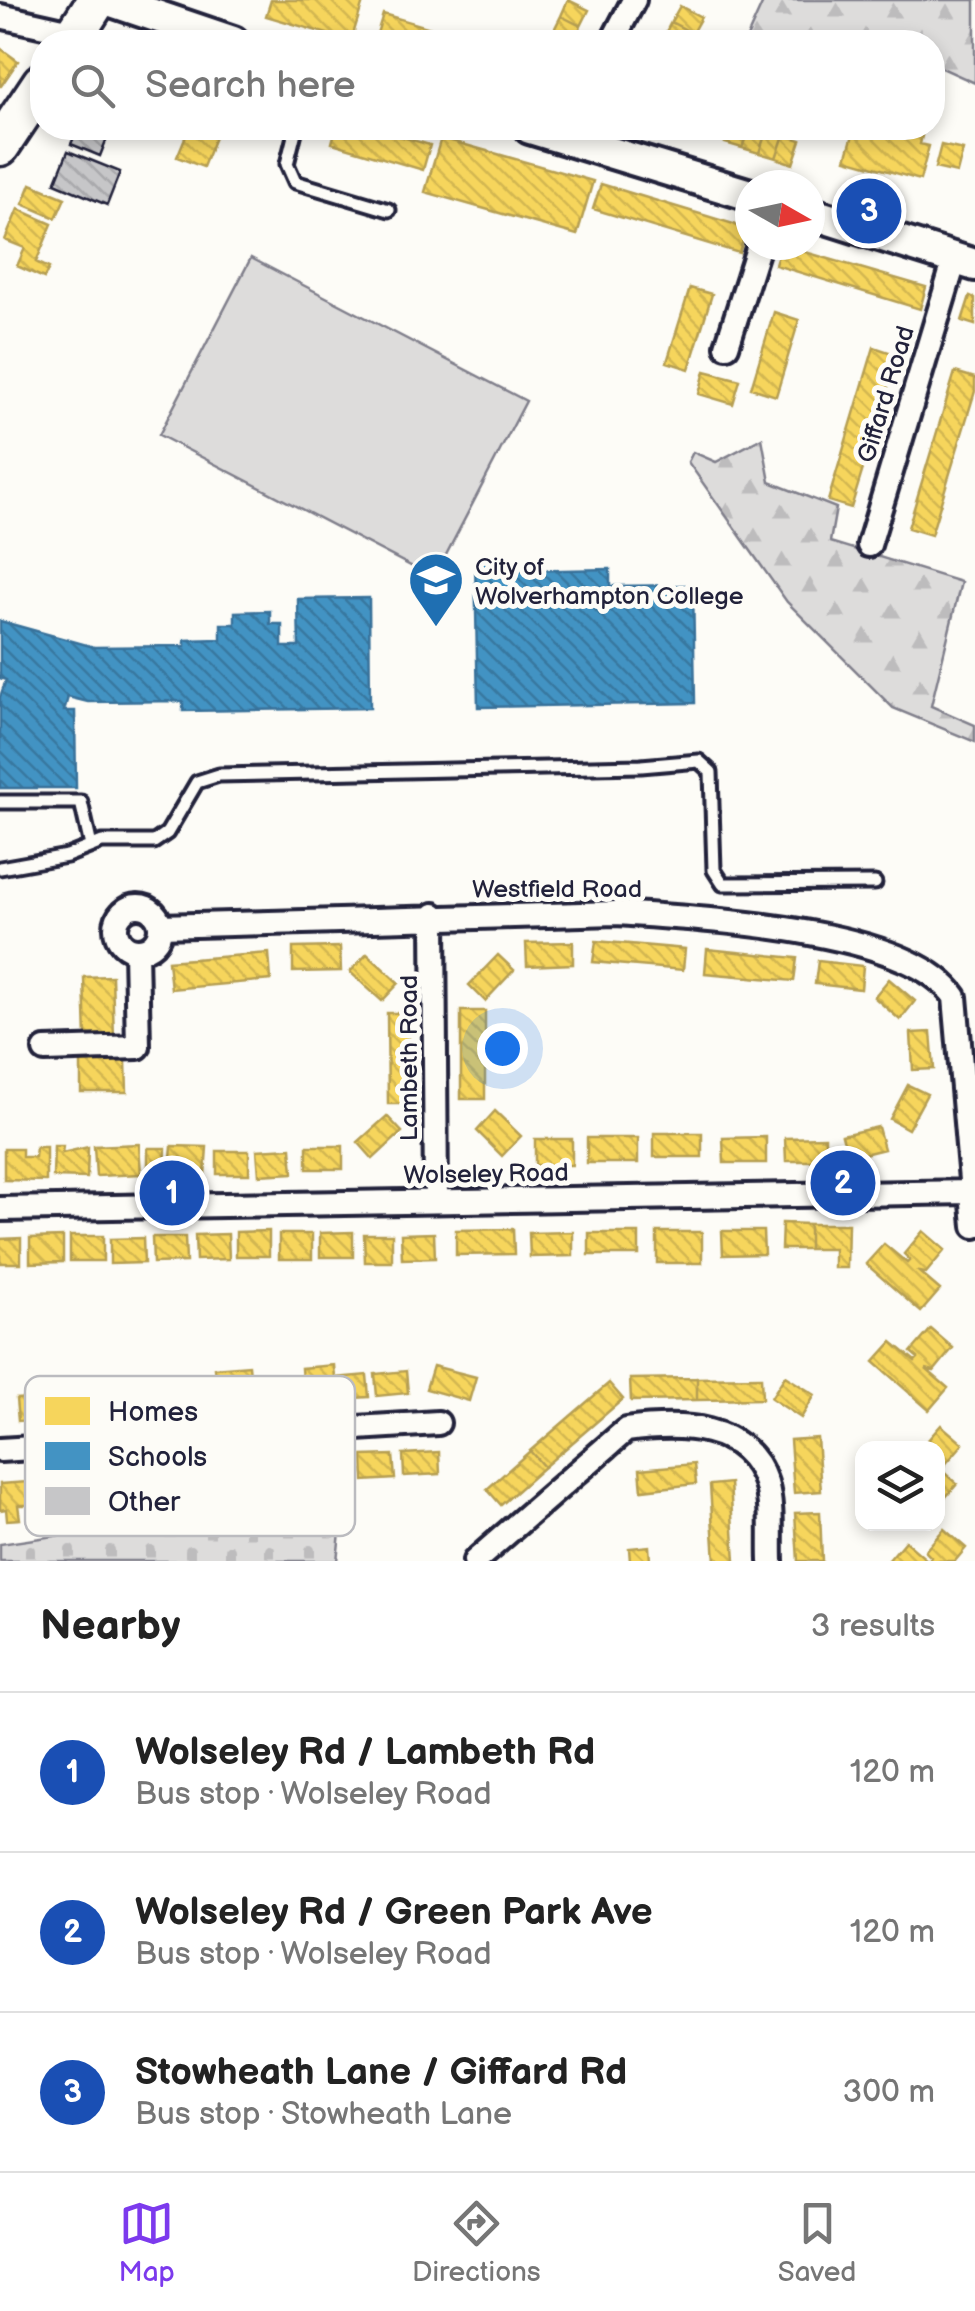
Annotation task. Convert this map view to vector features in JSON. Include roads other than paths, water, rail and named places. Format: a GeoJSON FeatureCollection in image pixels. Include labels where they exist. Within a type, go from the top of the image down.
{"type":"FeatureCollection","features":[{"type":"Feature","properties":{"kind":"highway"},"geometry":{"type":"LineString","coordinates":[[78,30],[97,0]]}},
{"type":"Feature","properties":{"kind":"highway"},"geometry":{"type":"LineString","coordinates":[[0,146],[30,100]]}},
{"type":"Feature","properties":{"kind":"street"},"geometry":{"type":"LineString","coordinates":[[109,0],[198,30]]}},
{"type":"Feature","properties":{"kind":"street"},"geometry":{"type":"LineString","coordinates":[[618,30],[634,0]]}},
{"type":"Feature","properties":{"kind":"street"},"geometry":{"type":"LineString","coordinates":[[0,16],[46,30]]}},
{"type":"Feature","properties":{"kind":"street"},"geometry":{"type":"LineString","coordinates":[[590,140],[735,189]]}},
{"type":"Feature","properties":{"kind":"street"},"geometry":{"type":"LineString","coordinates":[[825,218],[965,262]]}},
{"type":"Feature","properties":{"kind":"street"},"geometry":{"type":"LineString","coordinates":[[728,346],[754,260]]}},
{"type":"Feature","properties":{"kind":"street","name":"Giffard Road"},"geometry":{"type":"LineString","coordinates":[[869,545],[965,262]]}},
{"type":"Feature","properties":{"kind":"street","name":"Westfield Road"},"geometry":{"type":"LineString","coordinates":[[136,950],[118,938],[116,924],[122,912],[142,906],[155,913],[160,926],[434,915],[616,913],[690,918],[859,942],[913,961],[943,980],[955,998],[972,1192]]}},
{"type":"Feature","properties":{"kind":"street","name":"Lambeth Road"},"geometry":{"type":"LineString","coordinates":[[434,915],[436,1202]]}},
{"type":"Feature","properties":{"kind":"street"},"geometry":{"type":"LineString","coordinates":[[45,1050],[138,1047],[136,950],[150,946],[160,926]]}},
{"type":"Feature","properties":{"kind":"street"},"geometry":{"type":"LineString","coordinates":[[972,1192],[975,1226]]}},
{"type":"Feature","properties":{"kind":"street","name":"Wolseley Road"},"geometry":{"type":"LineString","coordinates":[[0,1209],[972,1192]]}},
{"type":"Feature","properties":{"kind":"street"},"geometry":{"type":"LineString","coordinates":[[355,1428],[438,1423]]}},
{"type":"Feature","properties":{"kind":"street"},"geometry":{"type":"LineString","coordinates":[[475,1561],[626,1430],[648,1428],[708,1429],[727,1434],[755,1459],[767,1486],[771,1561]]}},
{"type":"Feature","properties":{"kind":"street"},"geometry":{"type":"LineString","coordinates":[[0,1450],[25,1448]]}},
{"type":"Feature","properties":{"kind":"lane"},"geometry":{"type":"LineString","coordinates":[[293,140],[287,164],[295,182],[389,210]]}},
{"type":"Feature","properties":{"kind":"lane"},"geometry":{"type":"LineString","coordinates":[[0,868],[19,868],[92,846],[154,842],[168,833],[198,782],[218,774],[641,766],[699,761],[712,772],[714,870],[723,884],[875,884]]}},
{"type":"Feature","properties":{"kind":"lane"},"geometry":{"type":"LineString","coordinates":[[0,802],[81,802],[92,846]]}},
{"type":"Feature","properties":{"kind":"place","name":"Stowheath Lane / Giffard Rd"},"geometry":{"type":"Point","coordinates":[869,211]}},
{"type":"Feature","properties":{"kind":"place","name":"City of Wolverhampton College"},"geometry":{"type":"Point","coordinates":[436,629]}},
{"type":"Feature","properties":{"kind":"place","name":"Wolseley Rd / Green Park Ave"},"geometry":{"type":"Point","coordinates":[843,1183]}},
{"type":"Feature","properties":{"kind":"place","name":"Wolseley Rd / Lambeth Rd"},"geometry":{"type":"Point","coordinates":[172,1193]}}]}
